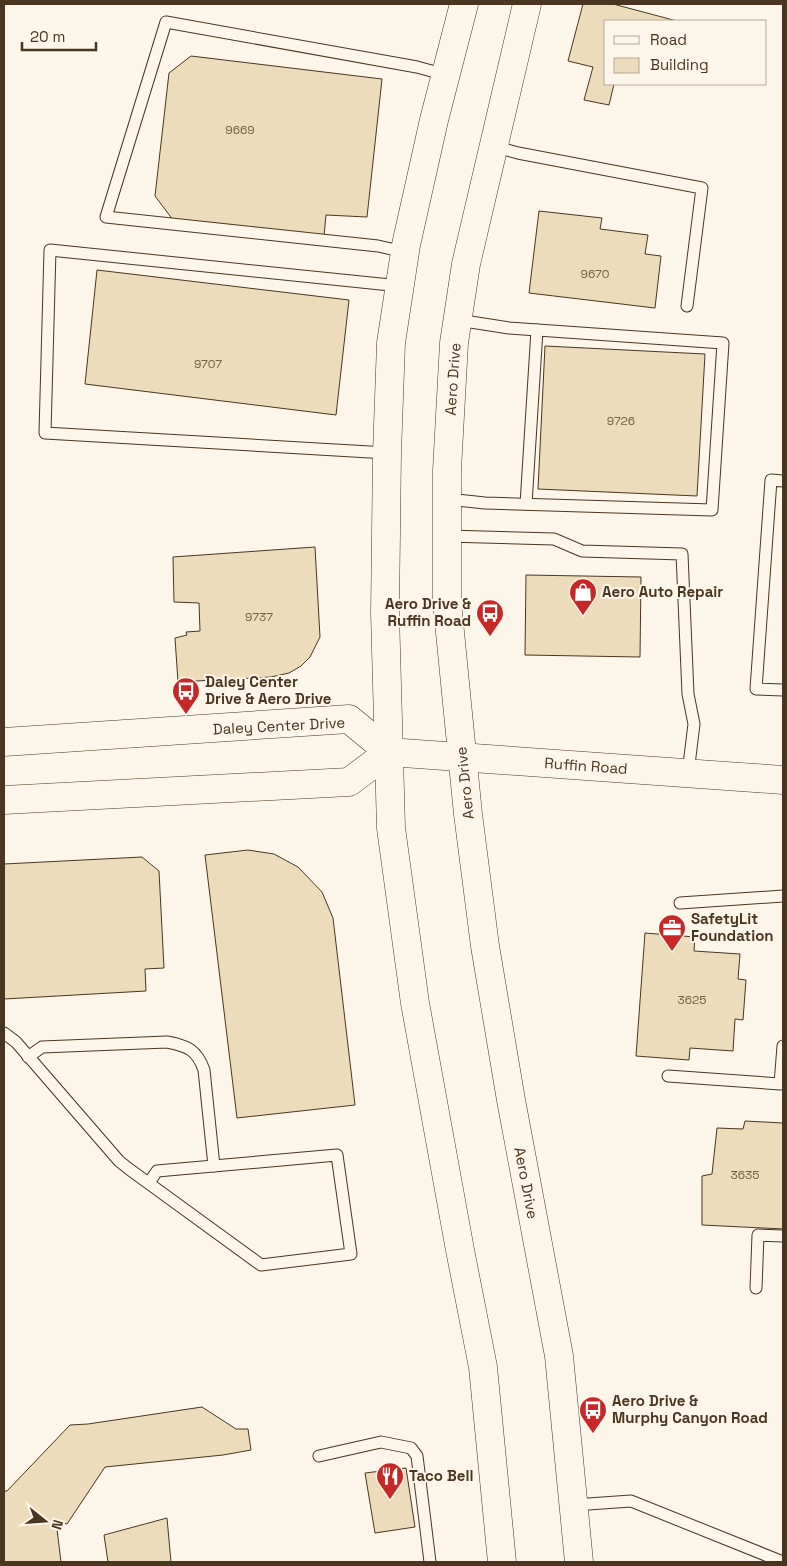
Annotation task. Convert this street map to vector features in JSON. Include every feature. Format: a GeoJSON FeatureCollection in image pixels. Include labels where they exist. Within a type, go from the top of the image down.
{"type":"FeatureCollection","features":[{"type":"Feature","properties":{"kind":"main road"},"geometry":{"type":"LineString","coordinates":[[464,4],[434,120],[405,252],[391,343],[387,453],[385,612],[391,828],[415,1003],[483,1367],[502,1562]]}},
{"type":"Feature","properties":{"kind":"main road","name":"Aero Drive"},"geometry":{"type":"LineString","coordinates":[[527,4],[466,264],[458,320],[453,362],[447,470],[447,602],[468,814],[489,973],[559,1356],[579,1562]]}},
{"type":"Feature","properties":{"kind":"main road","name":"Daley Center Drive"},"geometry":{"type":"LineString","coordinates":[[4,742],[349,720],[389,752]]}},
{"type":"Feature","properties":{"kind":"main road"},"geometry":{"type":"LineString","coordinates":[[4,800],[349,782],[389,752]]}},
{"type":"Feature","properties":{"kind":"main road","name":"Ruffin Road"},"geometry":{"type":"LineString","coordinates":[[389,752],[783,780]]}},
{"type":"Feature","properties":{"kind":"lane"},"geometry":{"type":"LineString","coordinates":[[405,252],[368,245],[106,217],[166,22],[417,67],[446,75]]}},
{"type":"Feature","properties":{"kind":"lane"},"geometry":{"type":"LineString","coordinates":[[493,146],[518,154],[702,188],[687,306]]}},
{"type":"Feature","properties":{"kind":"lane"},"geometry":{"type":"LineString","coordinates":[[387,453],[45,433],[50,250],[400,286]]}},
{"type":"Feature","properties":{"kind":"lane"},"geometry":{"type":"LineString","coordinates":[[448,499],[526,504],[712,510],[723,343],[509,328],[458,320]]}},
{"type":"Feature","properties":{"kind":"lane"},"geometry":{"type":"LineString","coordinates":[[526,504],[538,330]]}},
{"type":"Feature","properties":{"kind":"lane"},"geometry":{"type":"LineString","coordinates":[[783,481],[771,480],[756,689],[783,690]]}},
{"type":"Feature","properties":{"kind":"lane"},"geometry":{"type":"LineString","coordinates":[[447,536],[554,539],[582,550],[682,554],[688,694],[694,724],[688,773]]}},
{"type":"Feature","properties":{"kind":"lane"},"geometry":{"type":"LineString","coordinates":[[680,903],[783,896]]}},
{"type":"Feature","properties":{"kind":"lane"},"geometry":{"type":"LineString","coordinates":[[4,1033],[16,1042],[119,1161],[149,1183],[261,1265],[352,1254],[337,1155],[157,1171],[149,1183]]}},
{"type":"Feature","properties":{"kind":"lane"},"geometry":{"type":"LineString","coordinates":[[28,1057],[42,1047],[168,1042],[182,1044],[200,1058],[204,1070],[214,1166]]}},
{"type":"Feature","properties":{"kind":"lane"},"geometry":{"type":"LineString","coordinates":[[668,1076],[782,1084],[783,1046]]}},
{"type":"Feature","properties":{"kind":"lane"},"geometry":{"type":"LineString","coordinates":[[756,1288],[758,1235],[783,1236]]}},
{"type":"Feature","properties":{"kind":"lane"},"geometry":{"type":"LineString","coordinates":[[318,1456],[381,1442],[410,1448],[417,1456],[430,1562]]}},
{"type":"Feature","properties":{"kind":"lane"},"geometry":{"type":"LineString","coordinates":[[574,1505],[631,1501],[783,1562]]}},
{"type":"Feature","properties":{"kind":"building"},"geometry":{"type":"Polygon","coordinates":[[[583,4],[613,4],[673,20],[604,20],[604,85],[614,85],[609,105],[584,100],[593,67],[568,61],[583,4]]]}},
{"type":"Feature","properties":{"kind":"building"},"geometry":{"type":"Polygon","coordinates":[[[191,56],[382,79],[367,217],[326,215],[324,236],[173,220],[155,196],[169,73],[191,56]]]}},
{"type":"Feature","properties":{"kind":"building"},"geometry":{"type":"Polygon","coordinates":[[[539,211],[602,218],[600,229],[648,235],[645,254],[661,256],[655,308],[529,293],[539,211]]]}},
{"type":"Feature","properties":{"kind":"building"},"geometry":{"type":"Polygon","coordinates":[[[97,270],[349,300],[336,415],[85,384],[97,270]]]}},
{"type":"Feature","properties":{"kind":"building"},"geometry":{"type":"Polygon","coordinates":[[[545,346],[705,354],[697,496],[538,489],[545,346]]]}},
{"type":"Feature","properties":{"kind":"building"},"geometry":{"type":"Polygon","coordinates":[[[315,547],[320,637],[310,657],[301,666],[289,673],[271,677],[178,682],[175,638],[187,635],[186,632],[200,631],[199,603],[174,602],[173,557],[315,547]]]}},
{"type":"Feature","properties":{"kind":"building","name":"Aero Auto Repair"},"geometry":{"type":"Polygon","coordinates":[[[526,575],[641,577],[640,657],[525,655],[526,575]]]}},
{"type":"Feature","properties":{"kind":"building"},"geometry":{"type":"Polygon","coordinates":[[[248,850],[274,854],[298,867],[322,892],[333,918],[355,1105],[237,1118],[205,855],[248,850]]]}},
{"type":"Feature","properties":{"kind":"building"},"geometry":{"type":"Polygon","coordinates":[[[142,857],[159,871],[164,968],[145,969],[146,991],[4,999],[4,864],[142,857]]]}},
{"type":"Feature","properties":{"kind":"building"},"geometry":{"type":"Polygon","coordinates":[[[645,933],[695,937],[694,951],[740,954],[738,979],[746,980],[743,1020],[735,1019],[733,1051],[690,1048],[689,1060],[636,1056],[645,933]]]}},
{"type":"Feature","properties":{"kind":"building"},"geometry":{"type":"Polygon","coordinates":[[[745,1121],[783,1123],[783,1229],[702,1225],[702,1176],[712,1174],[717,1128],[743,1129],[745,1121]]]}},
{"type":"Feature","properties":{"kind":"building"},"geometry":{"type":"Polygon","coordinates":[[[202,1407],[236,1429],[248,1429],[251,1450],[223,1455],[105,1467],[67,1524],[56,1521],[61,1562],[4,1562],[4,1491],[7,1491],[70,1425],[202,1407]]]}},
{"type":"Feature","properties":{"kind":"building","name":"Taco Bell"},"geometry":{"type":"Polygon","coordinates":[[[406,1468],[415,1527],[375,1533],[365,1473],[406,1468]]]}},
{"type":"Feature","properties":{"kind":"building"},"geometry":{"type":"Polygon","coordinates":[[[167,1518],[171,1562],[108,1562],[104,1535],[167,1518]]]}},
{"type":"Feature","properties":{"kind":"place","name":"Aero Auto Repair"},"geometry":{"type":"Point","coordinates":[583,616]}},
{"type":"Feature","properties":{"kind":"place","name":"Aero Drive & Ruffin Road"},"geometry":{"type":"Point","coordinates":[490,637]}},
{"type":"Feature","properties":{"kind":"place","name":"Daley Center Drive & Aero Drive"},"geometry":{"type":"Point","coordinates":[186,715]}},
{"type":"Feature","properties":{"kind":"place","name":"SafetyLit Foundation"},"geometry":{"type":"Point","coordinates":[672,952]}},
{"type":"Feature","properties":{"kind":"place","name":"Aero Drive & Murphy Canyon Road"},"geometry":{"type":"Point","coordinates":[593,1434]}},
{"type":"Feature","properties":{"kind":"place","name":"Taco Bell"},"geometry":{"type":"Point","coordinates":[390,1500]}}]}
